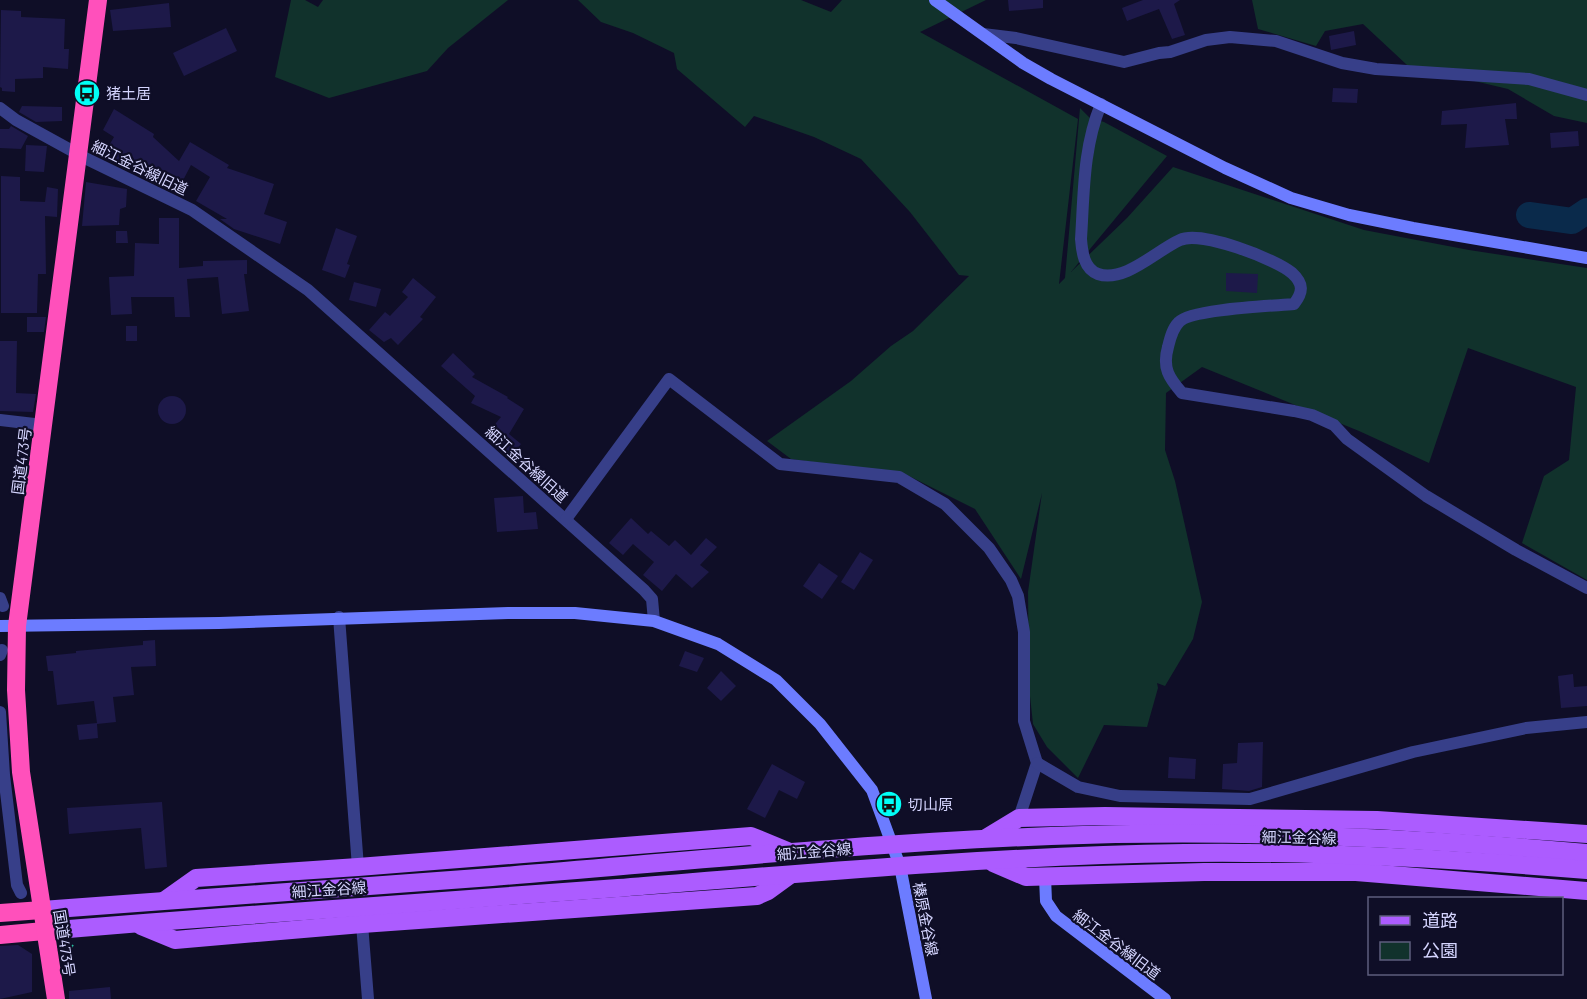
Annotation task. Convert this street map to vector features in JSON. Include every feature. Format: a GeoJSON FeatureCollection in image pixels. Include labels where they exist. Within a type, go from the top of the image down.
{"type":"FeatureCollection","features":[{"type":"Feature","properties":{"kind":"highway","name":"国道473号"},"geometry":{"type":"LineString","coordinates":[[56,999],[42,910],[12,774],[16,690],[9,626],[44,425],[98,0]]}},
{"type":"Feature","properties":{"kind":"highway"},"geometry":{"type":"LineString","coordinates":[[0,913],[42,910]]}},
{"type":"Feature","properties":{"kind":"highway"},"geometry":{"type":"LineString","coordinates":[[0,935],[44,931]]}},
{"type":"Feature","properties":{"kind":"main road"},"geometry":{"type":"LineString","coordinates":[[985,839],[1018,818],[1196,816],[1356,819],[1479,825],[1587,834]]}},
{"type":"Feature","properties":{"kind":"main road","name":"細江金谷線"},"geometry":{"type":"LineString","coordinates":[[42,910],[985,839],[1120,835],[1288,836],[1425,841],[1587,853]]}},
{"type":"Feature","properties":{"kind":"main road"},"geometry":{"type":"LineString","coordinates":[[165,900],[196,878],[751,836],[791,853]]}},
{"type":"Feature","properties":{"kind":"main road","name":"細江金谷線"},"geometry":{"type":"LineString","coordinates":[[44,931],[900,866],[1132,854],[1278,854],[1434,859],[1587,870]]}},
{"type":"Feature","properties":{"kind":"main road"},"geometry":{"type":"LineString","coordinates":[[990,861],[1026,877],[1204,872],[1356,872],[1587,891]]}},
{"type":"Feature","properties":{"kind":"main road"},"geometry":{"type":"LineString","coordinates":[[136,924],[176,940],[362,924],[757,896],[792,874]]}},
{"type":"Feature","properties":{"kind":"street"},"geometry":{"type":"LineString","coordinates":[[934,0],[1023,63],[1225,168],[1291,198],[1349,215],[1413,228],[1587,258]]}},
{"type":"Feature","properties":{"kind":"street"},"geometry":{"type":"LineString","coordinates":[[983,34],[1016,38],[1124,62],[1170,52],[1206,40],[1230,37],[1275,41],[1342,63],[1376,69],[1529,79],[1587,94]]}},
{"type":"Feature","properties":{"kind":"street"},"geometry":{"type":"LineString","coordinates":[[1101,104],[1091,128],[1086,159],[1081,239],[1086,264],[1096,274],[1114,276],[1137,266],[1183,238],[1204,239],[1242,249],[1286,268],[1299,279],[1302,287],[1301,294],[1294,304],[1197,313],[1180,320],[1171,335],[1165,367],[1182,393],[1303,413],[1334,425],[1347,439],[1425,496],[1516,550],[1587,588]]}},
{"type":"Feature","properties":{"kind":"street","name":"細江金谷線旧道"},"geometry":{"type":"LineString","coordinates":[[0,108],[16,120],[192,210],[308,290],[566,519],[652,599],[654,621]]}},
{"type":"Feature","properties":{"kind":"street"},"geometry":{"type":"LineString","coordinates":[[566,519],[669,379],[780,464],[898,477],[945,504],[989,548],[1011,580],[1018,596],[1024,632],[1024,722],[1037,763],[1018,818]]}},
{"type":"Feature","properties":{"kind":"street"},"geometry":{"type":"LineString","coordinates":[[0,420],[44,425]]}},
{"type":"Feature","properties":{"kind":"street"},"geometry":{"type":"LineString","coordinates":[[9,626],[219,623],[339,617],[575,613],[654,621],[718,644],[776,680],[820,724],[872,790],[893,845]]}},
{"type":"Feature","properties":{"kind":"street"},"geometry":{"type":"LineString","coordinates":[[339,617],[358,867]]}},
{"type":"Feature","properties":{"kind":"street"},"geometry":{"type":"LineString","coordinates":[[0,712],[12,774],[4,814],[17,885],[21,894]]}},
{"type":"Feature","properties":{"kind":"street"},"geometry":{"type":"LineString","coordinates":[[1037,763],[1078,787],[1120,796],[1250,800],[1413,752],[1526,728],[1587,722]]}},
{"type":"Feature","properties":{"kind":"street","name":"榛原金谷線"},"geometry":{"type":"LineString","coordinates":[[893,845],[900,866],[926,999]]}},
{"type":"Feature","properties":{"kind":"street","name":"細江金谷線旧道"},"geometry":{"type":"LineString","coordinates":[[1045,877],[1046,901],[1056,916],[1165,999]]}},
{"type":"Feature","properties":{"kind":"street"},"geometry":{"type":"LineString","coordinates":[[362,924],[368,999]]}},
{"type":"Feature","properties":{"kind":"street"},"geometry":{"type":"LineString","coordinates":[[1148,986],[1152,999]]}},
{"type":"Feature","properties":{"kind":"green space"},"geometry":{"type":"Polygon","coordinates":[[[291,0],[305,0],[318,7],[323,0],[508,0],[448,48],[427,71],[329,98],[275,77],[291,0]]]}},
{"type":"Feature","properties":{"kind":"green space"},"geometry":{"type":"Polygon","coordinates":[[[578,0],[801,0],[831,12],[842,0],[986,0],[920,32],[1078,119],[1059,284],[1065,278],[1080,108],[1090,118],[1104,122],[1167,156],[1071,272],[1127,218],[1173,167],[1364,230],[1469,250],[1587,268],[1587,580],[1522,543],[1544,476],[1569,460],[1576,387],[1468,348],[1429,463],[1359,431],[1202,367],[1166,393],[1165,450],[1175,481],[1202,602],[1193,639],[1165,686],[1157,683],[1158,688],[1147,727],[1104,725],[1078,778],[1047,747],[1033,724],[1029,687],[1028,592],[1042,493],[1021,579],[975,509],[907,475],[791,459],[767,441],[851,381],[891,346],[913,331],[969,276],[959,275],[910,212],[861,159],[814,137],[754,116],[745,127],[677,69],[674,53],[633,33],[601,22],[578,0]]]}},
{"type":"Feature","properties":{"kind":"green space"},"geometry":{"type":"Polygon","coordinates":[[[1252,0],[1587,0],[1587,123],[1554,116],[1508,89],[1407,65],[1363,24],[1325,31],[1316,46],[1258,29],[1252,0]]]}},
{"type":"Feature","properties":{"kind":"building"},"geometry":{"type":"Polygon","coordinates":[[[1008,0],[1043,0],[1043,8],[1009,11],[1008,0]]]}},
{"type":"Feature","properties":{"kind":"building"},"geometry":{"type":"Polygon","coordinates":[[[1143,0],[1180,0],[1174,4],[1185,35],[1172,39],[1159,9],[1127,21],[1122,8],[1143,0]]]}},
{"type":"Feature","properties":{"kind":"building"},"geometry":{"type":"Polygon","coordinates":[[[169,3],[171,27],[113,31],[110,10],[169,3]]]}},
{"type":"Feature","properties":{"kind":"building"},"geometry":{"type":"Polygon","coordinates":[[[1,10],[21,11],[21,17],[65,19],[64,49],[69,49],[68,69],[43,67],[43,78],[15,79],[15,92],[2,91],[0,87],[1,10]]]}},
{"type":"Feature","properties":{"kind":"building"},"geometry":{"type":"Polygon","coordinates":[[[226,28],[237,51],[184,76],[173,53],[226,28]]]}},
{"type":"Feature","properties":{"kind":"building"},"geometry":{"type":"Polygon","coordinates":[[[1354,31],[1356,45],[1331,50],[1329,36],[1354,31]]]}},
{"type":"Feature","properties":{"kind":"building"},"geometry":{"type":"Polygon","coordinates":[[[1333,88],[1358,89],[1357,103],[1332,102],[1333,88]]]}},
{"type":"Feature","properties":{"kind":"building"},"geometry":{"type":"Polygon","coordinates":[[[1516,103],[1517,119],[1505,119],[1509,145],[1465,148],[1467,124],[1441,125],[1442,111],[1516,103]]]}},
{"type":"Feature","properties":{"kind":"building"},"geometry":{"type":"Polygon","coordinates":[[[22,106],[62,107],[62,121],[36,122],[19,112],[22,106]]]}},
{"type":"Feature","properties":{"kind":"building"},"geometry":{"type":"Polygon","coordinates":[[[114,109],[154,134],[153,137],[179,161],[190,142],[229,165],[227,168],[274,184],[264,214],[287,222],[280,244],[234,229],[220,219],[227,219],[196,201],[210,177],[191,165],[178,190],[124,161],[122,164],[104,154],[114,137],[103,130],[114,109]]]}},
{"type":"Feature","properties":{"kind":"building"},"geometry":{"type":"Polygon","coordinates":[[[11,126],[28,136],[21,149],[0,148],[0,129],[9,129],[11,126]]]}},
{"type":"Feature","properties":{"kind":"building"},"geometry":{"type":"Polygon","coordinates":[[[1578,131],[1579,146],[1551,148],[1550,133],[1578,131]]]}},
{"type":"Feature","properties":{"kind":"building"},"geometry":{"type":"Polygon","coordinates":[[[26,145],[47,146],[44,172],[25,171],[26,145]]]}},
{"type":"Feature","properties":{"kind":"building"},"geometry":{"type":"Polygon","coordinates":[[[1,176],[20,177],[20,201],[45,202],[47,187],[58,189],[57,217],[45,216],[46,274],[38,274],[37,313],[1,313],[1,176]]]}},
{"type":"Feature","properties":{"kind":"building"},"geometry":{"type":"Polygon","coordinates":[[[86,182],[127,189],[126,207],[120,209],[119,225],[82,226],[86,182]]]}},
{"type":"Feature","properties":{"kind":"building"},"geometry":{"type":"Polygon","coordinates":[[[159,218],[179,218],[179,268],[203,266],[203,261],[247,260],[247,274],[244,274],[249,311],[222,314],[218,277],[187,279],[190,317],[175,317],[174,297],[131,297],[132,314],[111,315],[109,277],[134,276],[135,243],[159,244],[159,218]]]}},
{"type":"Feature","properties":{"kind":"building"},"geometry":{"type":"Polygon","coordinates":[[[336,228],[357,236],[347,264],[350,265],[345,278],[322,270],[336,228]]]}},
{"type":"Feature","properties":{"kind":"building"},"geometry":{"type":"Polygon","coordinates":[[[116,231],[127,231],[128,243],[116,243],[116,231]]]}},
{"type":"Feature","properties":{"kind":"building"},"geometry":{"type":"Polygon","coordinates":[[[1226,273],[1258,274],[1257,293],[1226,291],[1226,273]]]}},
{"type":"Feature","properties":{"kind":"building"},"geometry":{"type":"Polygon","coordinates":[[[413,278],[436,297],[420,317],[423,319],[398,345],[391,338],[384,342],[369,330],[385,312],[390,316],[408,297],[402,292],[413,278]]]}},
{"type":"Feature","properties":{"kind":"building"},"geometry":{"type":"Polygon","coordinates":[[[354,282],[381,289],[376,307],[349,300],[354,282]]]}},
{"type":"Feature","properties":{"kind":"building"},"geometry":{"type":"Polygon","coordinates":[[[27,317],[46,317],[44,332],[27,332],[27,317]]]}},
{"type":"Feature","properties":{"kind":"building"},"geometry":{"type":"Polygon","coordinates":[[[126,326],[137,326],[137,341],[126,341],[126,326]]]}},
{"type":"Feature","properties":{"kind":"building"},"geometry":{"type":"Polygon","coordinates":[[[0,341],[17,341],[16,393],[36,394],[33,412],[0,411],[0,341]]]}},
{"type":"Feature","properties":{"kind":"building"},"geometry":{"type":"Polygon","coordinates":[[[453,353],[475,374],[472,377],[508,397],[524,409],[509,434],[521,444],[511,456],[486,435],[501,417],[471,403],[475,396],[441,366],[453,353]]]}},
{"type":"Feature","properties":{"kind":"building"},"geometry":{"type":"Polygon","coordinates":[[[172,396],[182,400],[186,410],[182,420],[172,424],[162,420],[158,410],[162,400],[172,396]]]}},
{"type":"Feature","properties":{"kind":"building"},"geometry":{"type":"Polygon","coordinates":[[[523,496],[524,513],[536,512],[538,529],[497,532],[494,498],[523,496]]]}},
{"type":"Feature","properties":{"kind":"building"},"geometry":{"type":"Polygon","coordinates":[[[631,518],[648,534],[651,531],[669,546],[675,540],[691,555],[706,538],[717,547],[700,565],[709,572],[692,588],[676,574],[662,591],[643,575],[654,562],[633,544],[623,555],[609,543],[631,518]]]}},
{"type":"Feature","properties":{"kind":"building"},"geometry":{"type":"Polygon","coordinates":[[[860,552],[873,560],[854,590],[841,582],[860,552]]]}},
{"type":"Feature","properties":{"kind":"building"},"geometry":{"type":"Polygon","coordinates":[[[819,563],[838,576],[822,599],[803,586],[819,563]]]}},
{"type":"Feature","properties":{"kind":"building"},"geometry":{"type":"Polygon","coordinates":[[[155,640],[156,666],[131,667],[134,695],[113,697],[116,722],[97,724],[98,738],[79,740],[77,725],[97,723],[94,701],[57,705],[53,671],[48,671],[46,656],[143,645],[143,641],[155,640]]]}},
{"type":"Feature","properties":{"kind":"building"},"geometry":{"type":"Polygon","coordinates":[[[685,651],[704,658],[697,672],[679,666],[685,651]]]}},
{"type":"Feature","properties":{"kind":"building"},"geometry":{"type":"Polygon","coordinates":[[[721,671],[736,686],[721,701],[707,688],[721,671]]]}},
{"type":"Feature","properties":{"kind":"building"},"geometry":{"type":"Polygon","coordinates":[[[1573,674],[1574,687],[1587,686],[1587,706],[1561,708],[1558,676],[1573,674]]]}},
{"type":"Feature","properties":{"kind":"building"},"geometry":{"type":"Polygon","coordinates":[[[1263,742],[1262,787],[1249,791],[1222,789],[1223,764],[1237,763],[1238,743],[1263,742]]]}},
{"type":"Feature","properties":{"kind":"building"},"geometry":{"type":"Polygon","coordinates":[[[1169,757],[1196,759],[1195,779],[1168,778],[1169,757]]]}},
{"type":"Feature","properties":{"kind":"building"},"geometry":{"type":"Polygon","coordinates":[[[772,764],[805,782],[797,799],[779,790],[765,818],[747,809],[772,764]]]}},
{"type":"Feature","properties":{"kind":"building"},"geometry":{"type":"Polygon","coordinates":[[[162,802],[167,867],[145,869],[141,828],[69,834],[67,808],[162,802]]]}},
{"type":"Feature","properties":{"kind":"building"},"geometry":{"type":"Polygon","coordinates":[[[18,945],[32,954],[32,992],[0,999],[0,946],[18,945]]]}},
{"type":"Feature","properties":{"kind":"building"},"geometry":{"type":"Polygon","coordinates":[[[110,987],[111,999],[69,999],[69,991],[110,987]]]}},
{"type":"Feature","properties":{"kind":"waterway"},"geometry":{"type":"LineString","coordinates":[[1529,215],[1572,221],[1587,211]]}},
{"type":"Feature","properties":{"kind":"place","name":"猪土居"},"geometry":{"type":"Point","coordinates":[87,93]}},
{"type":"Feature","properties":{"kind":"place","name":"切山原"},"geometry":{"type":"Point","coordinates":[889,804]}}]}
